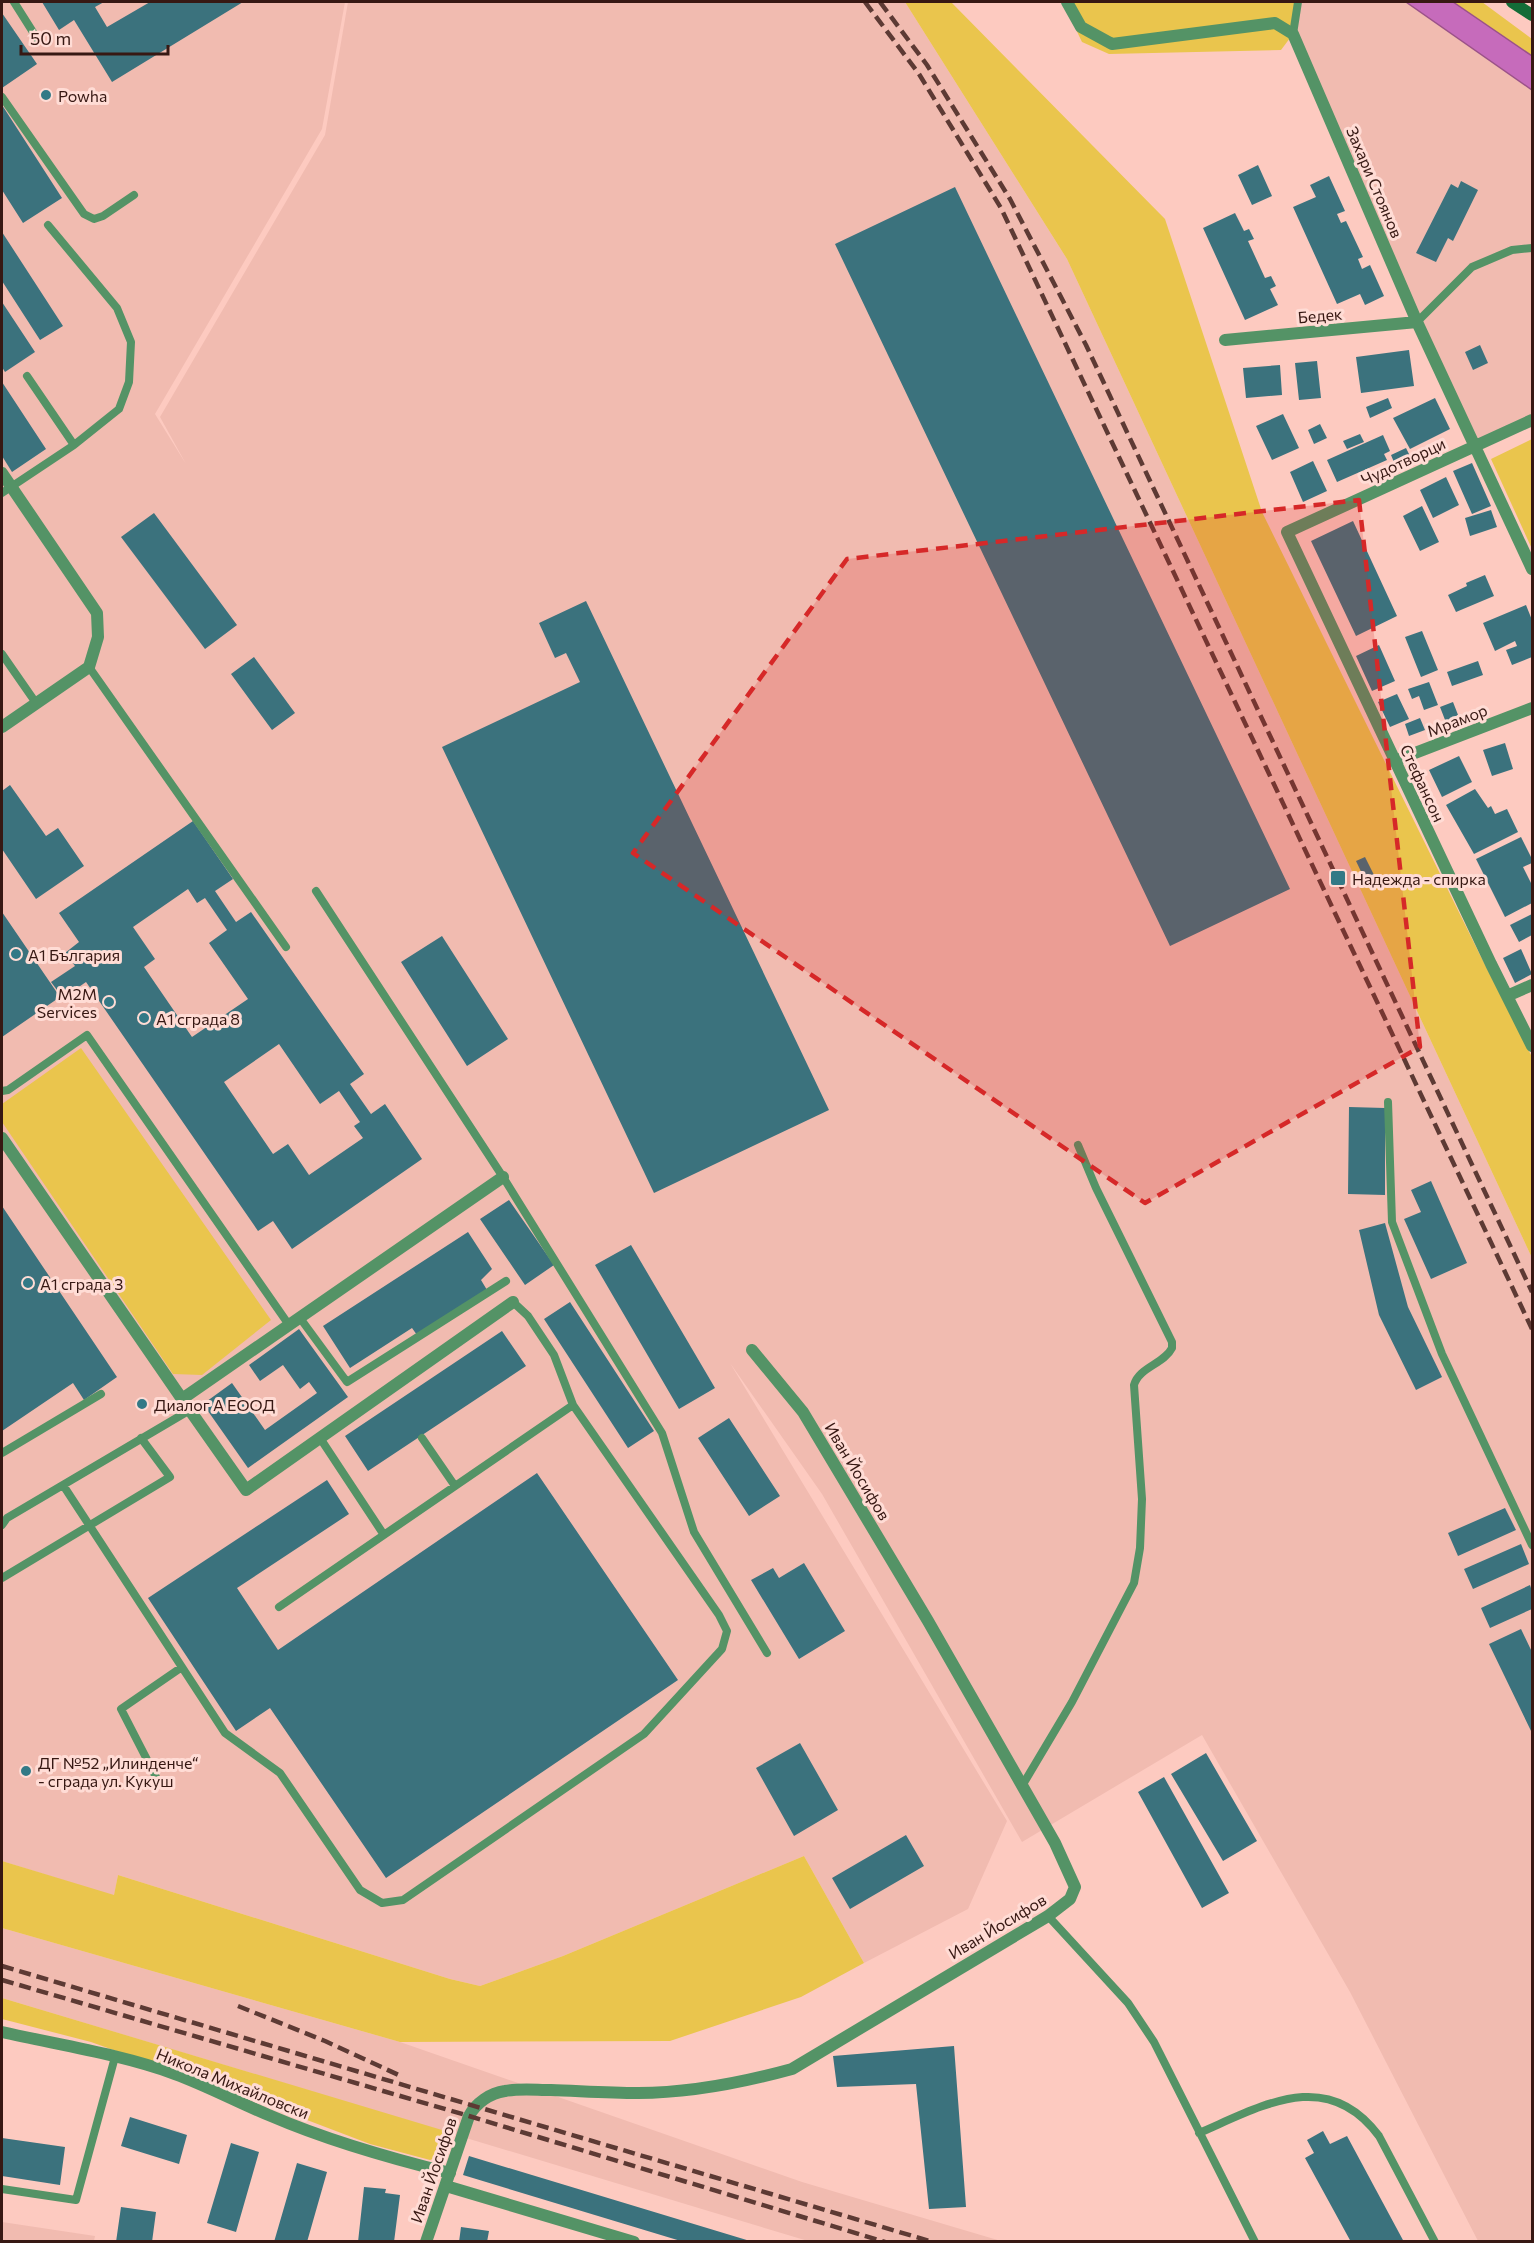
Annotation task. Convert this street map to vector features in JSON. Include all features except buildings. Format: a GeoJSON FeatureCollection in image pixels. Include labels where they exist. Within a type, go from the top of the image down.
{"type":"FeatureCollection","features":[{"type":"Feature","properties":{"kind":"street"},"geometry":{"type":"LineString","coordinates":[[1512,2],[1533,15]]}},
{"type":"Feature","properties":{"kind":"street"},"geometry":{"type":"LineString","coordinates":[[1072,4],[1081,27],[1112,44],[1275,23],[1293,34]]}},
{"type":"Feature","properties":{"kind":"street","name":"Захари Стоянов"},"geometry":{"type":"LineString","coordinates":[[1293,34],[1418,322],[1533,569]]}},
{"type":"Feature","properties":{"kind":"street","name":"Бедек"},"geometry":{"type":"LineString","coordinates":[[1226,340],[1418,322]]}},
{"type":"Feature","properties":{"kind":"street","name":"Чудотворци"},"geometry":{"type":"LineString","coordinates":[[1287,532],[1533,420]]}},
{"type":"Feature","properties":{"kind":"street"},"geometry":{"type":"LineString","coordinates":[[2,473],[6,490],[97,613],[98,637],[89,667],[2,727]]}},
{"type":"Feature","properties":{"kind":"street","name":"Стефансон"},"geometry":{"type":"LineString","coordinates":[[1287,532],[1394,762],[1533,1046]]}},
{"type":"Feature","properties":{"kind":"street","name":"Мрамор"},"geometry":{"type":"LineString","coordinates":[[1394,762],[1533,708]]}},
{"type":"Feature","properties":{"kind":"street"},"geometry":{"type":"LineString","coordinates":[[1507,996],[1533,985]]}},
{"type":"Feature","properties":{"kind":"street"},"geometry":{"type":"LineString","coordinates":[[2,1138],[246,1490],[513,1302]]}},
{"type":"Feature","properties":{"kind":"street"},"geometry":{"type":"LineString","coordinates":[[182,1399],[503,1178]]}},
{"type":"Feature","properties":{"kind":"street","name":"Иван Йосифов"},"geometry":{"type":"LineString","coordinates":[[426,2241],[469,2116],[474,2106],[487,2098],[504,2091],[525,2089],[639,2093],[696,2090],[745,2082],[792,2069],[1048,1916],[1070,1899],[1075,1887],[1055,1843],[928,1621],[803,1412],[752,1350]]}},
{"type":"Feature","properties":{"kind":"street","name":"Никола Михайловски"},"geometry":{"type":"LineString","coordinates":[[2,2032],[115,2057],[173,2073],[271,2116],[370,2153],[450,2173]]}},
{"type":"Feature","properties":{"kind":"street"},"geometry":{"type":"LineString","coordinates":[[446,2186],[634,2241]]}},
{"type":"Feature","properties":{"kind":"lane"},"geometry":{"type":"LineString","coordinates":[[14,2],[38,40]]}},
{"type":"Feature","properties":{"kind":"lane"},"geometry":{"type":"LineString","coordinates":[[1293,34],[1299,2]]}},
{"type":"Feature","properties":{"kind":"lane"},"geometry":{"type":"LineString","coordinates":[[2,97],[84,214],[94,219],[103,216],[134,195]]}},
{"type":"Feature","properties":{"kind":"lane"},"geometry":{"type":"LineString","coordinates":[[6,490],[74,446],[119,409],[129,382],[131,342],[117,308],[48,225]]}},
{"type":"Feature","properties":{"kind":"lane"},"geometry":{"type":"LineString","coordinates":[[1418,322],[1472,267],[1512,250],[1533,248]]}},
{"type":"Feature","properties":{"kind":"lane"},"geometry":{"type":"LineString","coordinates":[[27,375],[74,446]]}},
{"type":"Feature","properties":{"kind":"lane"},"geometry":{"type":"LineString","coordinates":[[2,654],[36,704]]}},
{"type":"Feature","properties":{"kind":"lane"},"geometry":{"type":"LineString","coordinates":[[89,667],[286,947]]}},
{"type":"Feature","properties":{"kind":"lane"},"geometry":{"type":"LineString","coordinates":[[316,891],[503,1178],[662,1433],[694,1532],[767,1653]]}},
{"type":"Feature","properties":{"kind":"lane"},"geometry":{"type":"LineString","coordinates":[[2,1091],[8,1090],[87,1035],[289,1325]]}},
{"type":"Feature","properties":{"kind":"lane"},"geometry":{"type":"LineString","coordinates":[[1388,1101],[1392,1222],[1442,1354],[1533,1545]]}},
{"type":"Feature","properties":{"kind":"lane"},"geometry":{"type":"LineString","coordinates":[[1022,1786],[1072,1702],[1134,1583],[1140,1548],[1142,1499],[1134,1385],[1140,1374],[1164,1358],[1172,1348],[1172,1342],[1096,1188],[1078,1145]]}},
{"type":"Feature","properties":{"kind":"lane"},"geometry":{"type":"LineString","coordinates":[[300,1318],[347,1382],[506,1281]]}},
{"type":"Feature","properties":{"kind":"lane"},"geometry":{"type":"LineString","coordinates":[[63,1485],[225,1733],[280,1773],[360,1890],[382,1903],[403,1900],[644,1734],[722,1649],[727,1631],[719,1615],[573,1405],[554,1355],[528,1316],[513,1302]]}},
{"type":"Feature","properties":{"kind":"lane"},"geometry":{"type":"LineString","coordinates":[[2,1453],[101,1394]]}},
{"type":"Feature","properties":{"kind":"lane"},"geometry":{"type":"LineString","coordinates":[[279,1607],[573,1405]]}},
{"type":"Feature","properties":{"kind":"lane"},"geometry":{"type":"LineString","coordinates":[[2,1525],[7,1518],[190,1410]]}},
{"type":"Feature","properties":{"kind":"lane"},"geometry":{"type":"LineString","coordinates":[[2,1578],[170,1478],[141,1438]]}},
{"type":"Feature","properties":{"kind":"lane"},"geometry":{"type":"LineString","coordinates":[[320,1438],[384,1535]]}},
{"type":"Feature","properties":{"kind":"lane"},"geometry":{"type":"LineString","coordinates":[[422,1438],[455,1486]]}},
{"type":"Feature","properties":{"kind":"lane"},"geometry":{"type":"LineString","coordinates":[[157,1779],[121,1709],[182,1667]]}},
{"type":"Feature","properties":{"kind":"lane"},"geometry":{"type":"LineString","coordinates":[[1048,1916],[1128,2003],[1154,2042],[1255,2241]]}},
{"type":"Feature","properties":{"kind":"lane"},"geometry":{"type":"LineString","coordinates":[[2,2188],[76,2200],[115,2057]]}},
{"type":"Feature","properties":{"kind":"lane"},"geometry":{"type":"LineString","coordinates":[[1199,2133],[1268,2104],[1293,2097],[1314,2096],[1343,2106],[1369,2122],[1379,2136],[1436,2241]]}},
{"type":"Feature","properties":{"kind":"highlighted area"},"geometry":{"type":"Polygon","coordinates":[[[1359,500],[1420,1047],[1145,1203],[633,853],[847,559],[1359,500]]]}},
{"type":"Feature","properties":{"kind":"shaded area"},"geometry":{"type":"Polygon","coordinates":[[[2,2],[345,2],[322,129],[155,414],[186,464],[160,417],[325,135],[348,2],[905,2],[1067,259],[1532,1258],[1532,2241],[1478,2241],[1350,1992],[1202,1735],[1022,1842],[822,1494],[730,1363],[1007,1821],[968,1909],[864,1963],[804,1856],[563,1956],[480,1986],[450,1979],[118,1875],[114,1896],[2,1861],[2,2]]]}},
{"type":"Feature","properties":{"kind":"shaded area"},"geometry":{"type":"Polygon","coordinates":[[[905,2],[951,2],[1165,219],[1262,512],[1532,1057],[1532,1258],[1067,259],[905,2]]]}},
{"type":"Feature","properties":{"kind":"shaded area"},"geometry":{"type":"Polygon","coordinates":[[[1071,2],[1298,2],[1293,34],[1281,50],[1109,54],[1082,42],[1066,9],[1071,2]]]}},
{"type":"Feature","properties":{"kind":"shaded area"},"geometry":{"type":"Polygon","coordinates":[[[1298,2],[1406,2],[1532,90],[1532,420],[1475,446],[1293,34],[1298,2]]]}},
{"type":"Feature","properties":{"kind":"shaded area"},"geometry":{"type":"Polygon","coordinates":[[[1406,2],[1453,2],[1532,56],[1532,90],[1406,2]]]}},
{"type":"Feature","properties":{"kind":"shaded area"},"geometry":{"type":"Polygon","coordinates":[[[1453,2],[1482,2],[1532,39],[1532,56],[1453,2]]]}},
{"type":"Feature","properties":{"kind":"shaded area"},"geometry":{"type":"Polygon","coordinates":[[[1532,439],[1532,549],[1491,459],[1532,439]]]}},
{"type":"Feature","properties":{"kind":"shaded area"},"geometry":{"type":"Polygon","coordinates":[[[81,1048],[271,1320],[202,1375],[173,1374],[2,1122],[2,1104],[81,1048]]]}},
{"type":"Feature","properties":{"kind":"shaded area"},"geometry":{"type":"Polygon","coordinates":[[[804,1856],[864,1963],[801,1997],[670,2041],[400,2042],[2,1928],[2,1861],[114,1895],[118,1875],[450,1979],[480,1986],[563,1956],[804,1856]]]}},
{"type":"Feature","properties":{"kind":"shaded area"},"geometry":{"type":"Polygon","coordinates":[[[2,1928],[400,2042],[802,2182],[1001,2241],[808,2241],[2,1998],[2,1928]]]}},
{"type":"Feature","properties":{"kind":"shaded area"},"geometry":{"type":"Polygon","coordinates":[[[2,1998],[452,2133],[450,2148],[430,2160],[370,2144],[91,2042],[2,2019],[2,1998]]]}},
{"type":"Feature","properties":{"kind":"shaded area"},"geometry":{"type":"Polygon","coordinates":[[[2,2222],[95,2236],[94,2241],[2,2241],[2,2222]]]}},
{"type":"Feature","properties":{"kind":"railway"},"geometry":{"type":"LineString","coordinates":[[865,2],[919,74],[1001,208],[1532,1329]]}},
{"type":"Feature","properties":{"kind":"railway"},"geometry":{"type":"LineString","coordinates":[[880,2],[927,65],[1010,199],[1086,345],[1532,1292]]}},
{"type":"Feature","properties":{"kind":"railway"},"geometry":{"type":"LineString","coordinates":[[2,1966],[933,2242]]}},
{"type":"Feature","properties":{"kind":"railway"},"geometry":{"type":"LineString","coordinates":[[2,1980],[469,2116],[885,2242]]}},
{"type":"Feature","properties":{"kind":"railway"},"geometry":{"type":"LineString","coordinates":[[238,2006],[325,2041],[403,2077]]}},
{"type":"Feature","properties":{"kind":"place","name":"Powha"},"geometry":{"type":"Point","coordinates":[46,95]}},
{"type":"Feature","properties":{"kind":"place","name":"Надежда - спирка"},"geometry":{"type":"Point","coordinates":[1338,878]}},
{"type":"Feature","properties":{"kind":"place","name":"А1 България"},"geometry":{"type":"Point","coordinates":[16,954]}},
{"type":"Feature","properties":{"kind":"place","name":"M2M Services"},"geometry":{"type":"Point","coordinates":[109,1002]}},
{"type":"Feature","properties":{"kind":"place","name":"А1 сграда 8"},"geometry":{"type":"Point","coordinates":[144,1018]}},
{"type":"Feature","properties":{"kind":"place","name":"А1 сграда 3"},"geometry":{"type":"Point","coordinates":[28,1283]}},
{"type":"Feature","properties":{"kind":"place","name":"Диалог А ЕООД"},"geometry":{"type":"Point","coordinates":[142,1404]}},
{"type":"Feature","properties":{"kind":"place","name":"ДГ №52 „Илинденче“ - сграда ул. Кукуш"},"geometry":{"type":"Point","coordinates":[26,1771]}}]}
